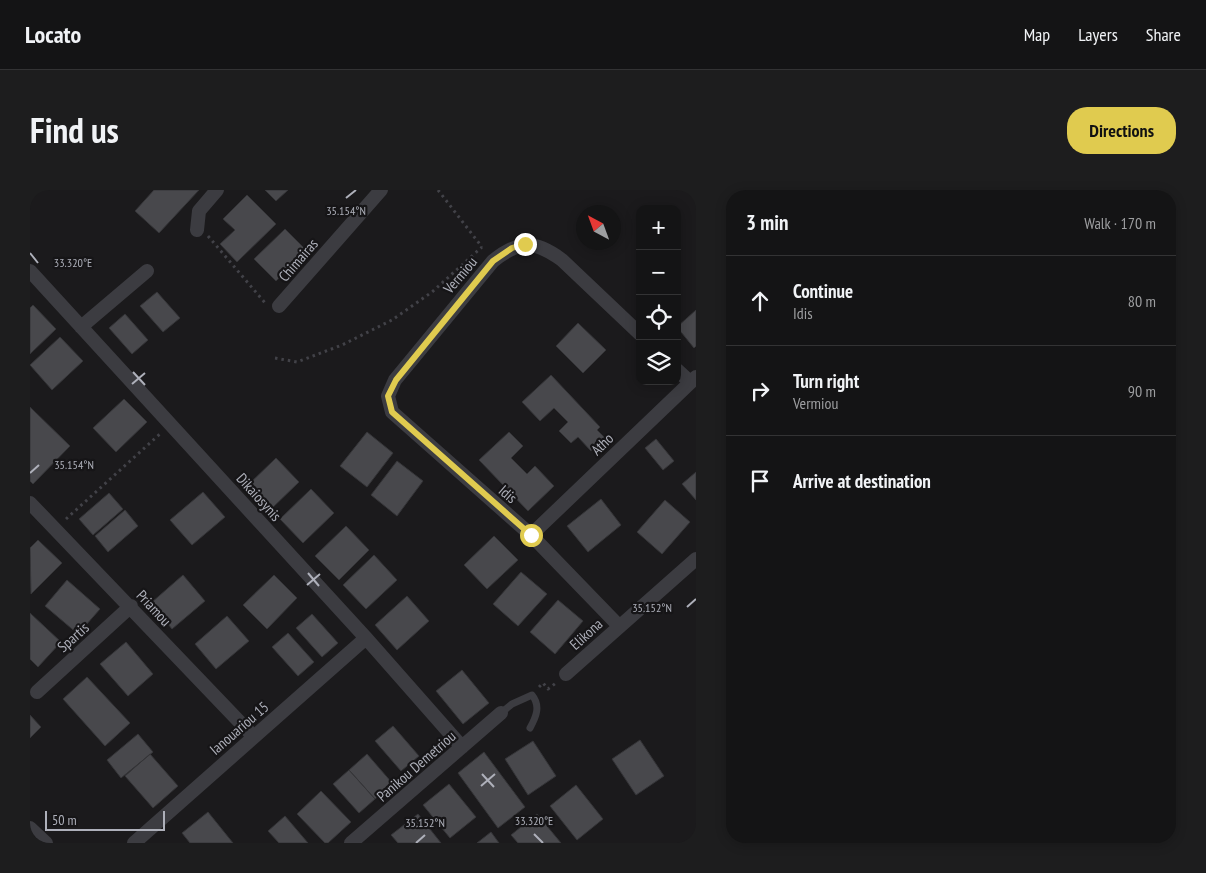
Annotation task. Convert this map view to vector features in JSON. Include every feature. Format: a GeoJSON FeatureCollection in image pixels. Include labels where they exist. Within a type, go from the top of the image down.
{"type":"FeatureCollection","features":[{"type":"Feature","properties":{"kind":"street"},"geometry":{"type":"LineString","coordinates":[[197,230],[199,211],[218,190]]}},
{"type":"Feature","properties":{"kind":"street","name":"Chimairas"},"geometry":{"type":"LineString","coordinates":[[279,306],[381,190]]}},
{"type":"Feature","properties":{"kind":"street","name":"Vermiou"},"geometry":{"type":"LineString","coordinates":[[392,412],[388,396],[396,380],[493,261],[512,248],[525,244],[537,245],[547,249],[562,260],[636,330]]}},
{"type":"Feature","properties":{"kind":"street","name":"Dikaiosynis"},"geometry":{"type":"LineString","coordinates":[[30,271],[366,638],[462,747]]}},
{"type":"Feature","properties":{"kind":"street"},"geometry":{"type":"LineString","coordinates":[[81,327],[148,271]]}},
{"type":"Feature","properties":{"kind":"street"},"geometry":{"type":"LineString","coordinates":[[681,372],[693,379]]}},
{"type":"Feature","properties":{"kind":"street","name":"Atho"},"geometry":{"type":"LineString","coordinates":[[531,535],[693,379]]}},
{"type":"Feature","properties":{"kind":"street","name":"Idis"},"geometry":{"type":"LineString","coordinates":[[392,412],[531,535],[619,626]]}},
{"type":"Feature","properties":{"kind":"street","name":"Priamou"},"geometry":{"type":"LineString","coordinates":[[30,503],[131,606],[253,736]]}},
{"type":"Feature","properties":{"kind":"street","name":"Elikona"},"geometry":{"type":"LineString","coordinates":[[566,674],[696,559]]}},
{"type":"Feature","properties":{"kind":"street","name":"Spartis"},"geometry":{"type":"LineString","coordinates":[[37,692],[131,606]]}},
{"type":"Feature","properties":{"kind":"street","name":"Ianouariou 15"},"geometry":{"type":"LineString","coordinates":[[134,843],[366,638]]}},
{"type":"Feature","properties":{"kind":"street","name":"Panikou Demetriou"},"geometry":{"type":"LineString","coordinates":[[351,843],[502,713]]}},
{"type":"Feature","properties":{"kind":"street"},"geometry":{"type":"LineString","coordinates":[[30,828],[46,843]]}},
{"type":"Feature","properties":{"kind":"lane"},"geometry":{"type":"LineString","coordinates":[[502,713],[512,704],[532,695],[537,701],[537,716],[530,728]]}},
{"type":"Feature","properties":{"kind":"path"},"geometry":{"type":"LineString","coordinates":[[438,190],[493,261]]}},
{"type":"Feature","properties":{"kind":"path"},"geometry":{"type":"LineString","coordinates":[[197,230],[211,238],[269,308],[279,306]]}},
{"type":"Feature","properties":{"kind":"path"},"geometry":{"type":"LineString","coordinates":[[275,358],[297,362],[342,345],[392,320],[432,292],[482,247]]}},
{"type":"Feature","properties":{"kind":"path"},"geometry":{"type":"LineString","coordinates":[[56,528],[171,425]]}},
{"type":"Feature","properties":{"kind":"path"},"geometry":{"type":"LineString","coordinates":[[543,683],[548,689]]}},
{"type":"Feature","properties":{"kind":"building"},"geometry":{"type":"Polygon","coordinates":[[[154,190],[199,190],[159,233],[135,211],[154,190]]]}},
{"type":"Feature","properties":{"kind":"building"},"geometry":{"type":"Polygon","coordinates":[[[265,190],[288,190],[276,201],[265,190]]]}},
{"type":"Feature","properties":{"kind":"building"},"geometry":{"type":"Polygon","coordinates":[[[247,195],[276,224],[237,262],[220,244],[235,230],[223,219],[247,195]]]}},
{"type":"Feature","properties":{"kind":"building"},"geometry":{"type":"Polygon","coordinates":[[[285,229],[307,251],[276,281],[254,259],[285,229]]]}},
{"type":"Feature","properties":{"kind":"building"},"geometry":{"type":"Polygon","coordinates":[[[157,292],[180,318],[163,332],[140,306],[157,292]]]}},
{"type":"Feature","properties":{"kind":"building"},"geometry":{"type":"Polygon","coordinates":[[[33,305],[56,329],[30,354],[30,308],[33,305]]]}},
{"type":"Feature","properties":{"kind":"building"},"geometry":{"type":"Polygon","coordinates":[[[696,310],[696,346],[694,348],[681,332],[681,323],[696,310]]]}},
{"type":"Feature","properties":{"kind":"building"},"geometry":{"type":"Polygon","coordinates":[[[125,314],[148,340],[132,354],[109,328],[125,314]]]}},
{"type":"Feature","properties":{"kind":"building"},"geometry":{"type":"Polygon","coordinates":[[[578,323],[606,350],[583,373],[556,346],[578,323]]]}},
{"type":"Feature","properties":{"kind":"building"},"geometry":{"type":"Polygon","coordinates":[[[60,337],[83,361],[52,390],[30,365],[60,337]]]}},
{"type":"Feature","properties":{"kind":"building"},"geometry":{"type":"Polygon","coordinates":[[[551,375],[600,427],[597,430],[605,438],[591,451],[578,437],[571,443],[559,431],[568,422],[554,408],[540,421],[522,402],[551,375]]]}},
{"type":"Feature","properties":{"kind":"building"},"geometry":{"type":"Polygon","coordinates":[[[124,399],[147,422],[116,452],[93,428],[124,399]]]}},
{"type":"Feature","properties":{"kind":"building"},"geometry":{"type":"Polygon","coordinates":[[[30,407],[70,446],[33,484],[30,481],[30,407]]]}},
{"type":"Feature","properties":{"kind":"building"},"geometry":{"type":"Polygon","coordinates":[[[367,432],[393,453],[367,487],[340,466],[367,432]]]}},
{"type":"Feature","properties":{"kind":"building"},"geometry":{"type":"Polygon","coordinates":[[[509,432],[523,446],[511,458],[527,474],[535,466],[554,486],[528,511],[479,460],[509,432]]]}},
{"type":"Feature","properties":{"kind":"building"},"geometry":{"type":"Polygon","coordinates":[[[656,439],[674,461],[663,470],[645,448],[656,439]]]}},
{"type":"Feature","properties":{"kind":"building"},"geometry":{"type":"Polygon","coordinates":[[[276,458],[299,482],[268,512],[245,488],[276,458]]]}},
{"type":"Feature","properties":{"kind":"building"},"geometry":{"type":"Polygon","coordinates":[[[397,461],[423,481],[397,516],[371,495],[397,461]]]}},
{"type":"Feature","properties":{"kind":"building"},"geometry":{"type":"Polygon","coordinates":[[[696,472],[696,500],[682,484],[696,472]]]}},
{"type":"Feature","properties":{"kind":"building"},"geometry":{"type":"Polygon","coordinates":[[[311,489],[334,513],[303,543],[280,519],[311,489]]]}},
{"type":"Feature","properties":{"kind":"building"},"geometry":{"type":"Polygon","coordinates":[[[203,492],[225,517],[192,545],[170,520],[203,492]]]}},
{"type":"Feature","properties":{"kind":"building"},"geometry":{"type":"Polygon","coordinates":[[[109,493],[123,509],[93,535],[79,519],[109,493]]]}},
{"type":"Feature","properties":{"kind":"building"},"geometry":{"type":"Polygon","coordinates":[[[601,499],[621,525],[588,552],[567,526],[601,499]]]}},
{"type":"Feature","properties":{"kind":"building"},"geometry":{"type":"Polygon","coordinates":[[[665,500],[690,522],[662,554],[637,532],[665,500]]]}},
{"type":"Feature","properties":{"kind":"building"},"geometry":{"type":"Polygon","coordinates":[[[125,510],[138,526],[108,552],[95,536],[125,510]]]}},
{"type":"Feature","properties":{"kind":"building"},"geometry":{"type":"Polygon","coordinates":[[[346,526],[369,550],[339,580],[315,556],[346,526]]]}},
{"type":"Feature","properties":{"kind":"building"},"geometry":{"type":"Polygon","coordinates":[[[494,536],[518,560],[487,589],[464,565],[494,536]]]}},
{"type":"Feature","properties":{"kind":"building"},"geometry":{"type":"Polygon","coordinates":[[[38,540],[62,563],[31,594],[30,548],[38,540]]]}},
{"type":"Feature","properties":{"kind":"building"},"geometry":{"type":"Polygon","coordinates":[[[374,555],[397,580],[366,609],[343,585],[374,555]]]}},
{"type":"Feature","properties":{"kind":"building"},"geometry":{"type":"Polygon","coordinates":[[[521,572],[547,594],[518,626],[493,604],[521,572]]]}},
{"type":"Feature","properties":{"kind":"building"},"geometry":{"type":"Polygon","coordinates":[[[183,575],[205,601],[172,629],[151,603],[183,575]]]}},
{"type":"Feature","properties":{"kind":"building"},"geometry":{"type":"Polygon","coordinates":[[[274,575],[297,598],[267,629],[243,605],[274,575]]]}},
{"type":"Feature","properties":{"kind":"building"},"geometry":{"type":"Polygon","coordinates":[[[67,580],[100,609],[78,634],[45,606],[67,580]]]}},
{"type":"Feature","properties":{"kind":"building"},"geometry":{"type":"Polygon","coordinates":[[[407,596],[429,621],[397,650],[375,625],[407,596]]]}},
{"type":"Feature","properties":{"kind":"building"},"geometry":{"type":"Polygon","coordinates":[[[558,600],[583,621],[555,654],[530,632],[558,600]]]}},
{"type":"Feature","properties":{"kind":"building"},"geometry":{"type":"Polygon","coordinates":[[[30,613],[61,642],[38,667],[30,659],[30,613]]]}},
{"type":"Feature","properties":{"kind":"building"},"geometry":{"type":"Polygon","coordinates":[[[312,614],[338,643],[322,657],[296,628],[312,614]]]}},
{"type":"Feature","properties":{"kind":"building"},"geometry":{"type":"Polygon","coordinates":[[[227,616],[249,641],[216,669],[195,644],[227,616]]]}},
{"type":"Feature","properties":{"kind":"building"},"geometry":{"type":"Polygon","coordinates":[[[288,633],[314,662],[298,676],[272,647],[288,633]]]}},
{"type":"Feature","properties":{"kind":"building"},"geometry":{"type":"Polygon","coordinates":[[[126,642],[153,674],[128,696],[100,664],[126,642]]]}},
{"type":"Feature","properties":{"kind":"building"},"geometry":{"type":"Polygon","coordinates":[[[462,670],[489,703],[463,724],[436,691],[462,670]]]}},
{"type":"Feature","properties":{"kind":"building"},"geometry":{"type":"Polygon","coordinates":[[[87,677],[130,723],[105,746],[63,699],[87,677]]]}},
{"type":"Feature","properties":{"kind":"building"},"geometry":{"type":"Polygon","coordinates":[[[30,715],[41,727],[30,738],[30,715]]]}},
{"type":"Feature","properties":{"kind":"building"},"geometry":{"type":"Polygon","coordinates":[[[393,726],[419,756],[401,771],[375,741],[393,726]]]}},
{"type":"Feature","properties":{"kind":"building"},"geometry":{"type":"Polygon","coordinates":[[[138,734],[153,752],[121,778],[107,760],[138,734]]]}},
{"type":"Feature","properties":{"kind":"building"},"geometry":{"type":"Polygon","coordinates":[[[640,740],[664,776],[636,795],[612,759],[640,740]]]}},
{"type":"Feature","properties":{"kind":"building"},"geometry":{"type":"Polygon","coordinates":[[[533,741],[556,776],[528,795],[505,759],[533,741]]]}},
{"type":"Feature","properties":{"kind":"building"},"geometry":{"type":"Polygon","coordinates":[[[484,752],[525,807],[498,828],[458,773],[484,752]]]}},
{"type":"Feature","properties":{"kind":"building"},"geometry":{"type":"Polygon","coordinates":[[[150,754],[178,786],[153,808],[125,776],[150,754]]]}},
{"type":"Feature","properties":{"kind":"building"},"geometry":{"type":"Polygon","coordinates":[[[367,754],[393,784],[375,799],[349,770],[367,754]]]}},
{"type":"Feature","properties":{"kind":"building"},"geometry":{"type":"Polygon","coordinates":[[[349,770],[375,799],[359,813],[333,784],[349,770]]]}},
{"type":"Feature","properties":{"kind":"building"},"geometry":{"type":"Polygon","coordinates":[[[449,784],[476,817],[450,838],[423,805],[449,784]]]}},
{"type":"Feature","properties":{"kind":"building"},"geometry":{"type":"Polygon","coordinates":[[[576,785],[603,819],[577,840],[550,806],[576,785]]]}},
{"type":"Feature","properties":{"kind":"building"},"geometry":{"type":"Polygon","coordinates":[[[321,791],[351,822],[328,843],[325,843],[297,814],[321,791]]]}},
{"type":"Feature","properties":{"kind":"building"},"geometry":{"type":"Polygon","coordinates":[[[208,812],[233,843],[190,843],[182,833],[208,812]]]}},
{"type":"Feature","properties":{"kind":"building"},"geometry":{"type":"Polygon","coordinates":[[[418,814],[441,843],[398,843],[391,835],[418,814]]]}},
{"type":"Feature","properties":{"kind":"building"},"geometry":{"type":"Polygon","coordinates":[[[537,814],[561,843],[518,843],[511,835],[537,814]]]}},
{"type":"Feature","properties":{"kind":"building"},"geometry":{"type":"Polygon","coordinates":[[[285,816],[308,843],[279,843],[268,831],[285,816]]]}},
{"type":"Feature","properties":{"kind":"building"},"geometry":{"type":"Polygon","coordinates":[[[491,832],[499,843],[477,843],[491,832]]]}},
{"type":"Feature","properties":{"kind":"route"},"geometry":{"type":"LineString","coordinates":[[525,244],[512,248],[493,261],[396,380],[389,391],[388,404],[392,412],[531,535]]}}]}
